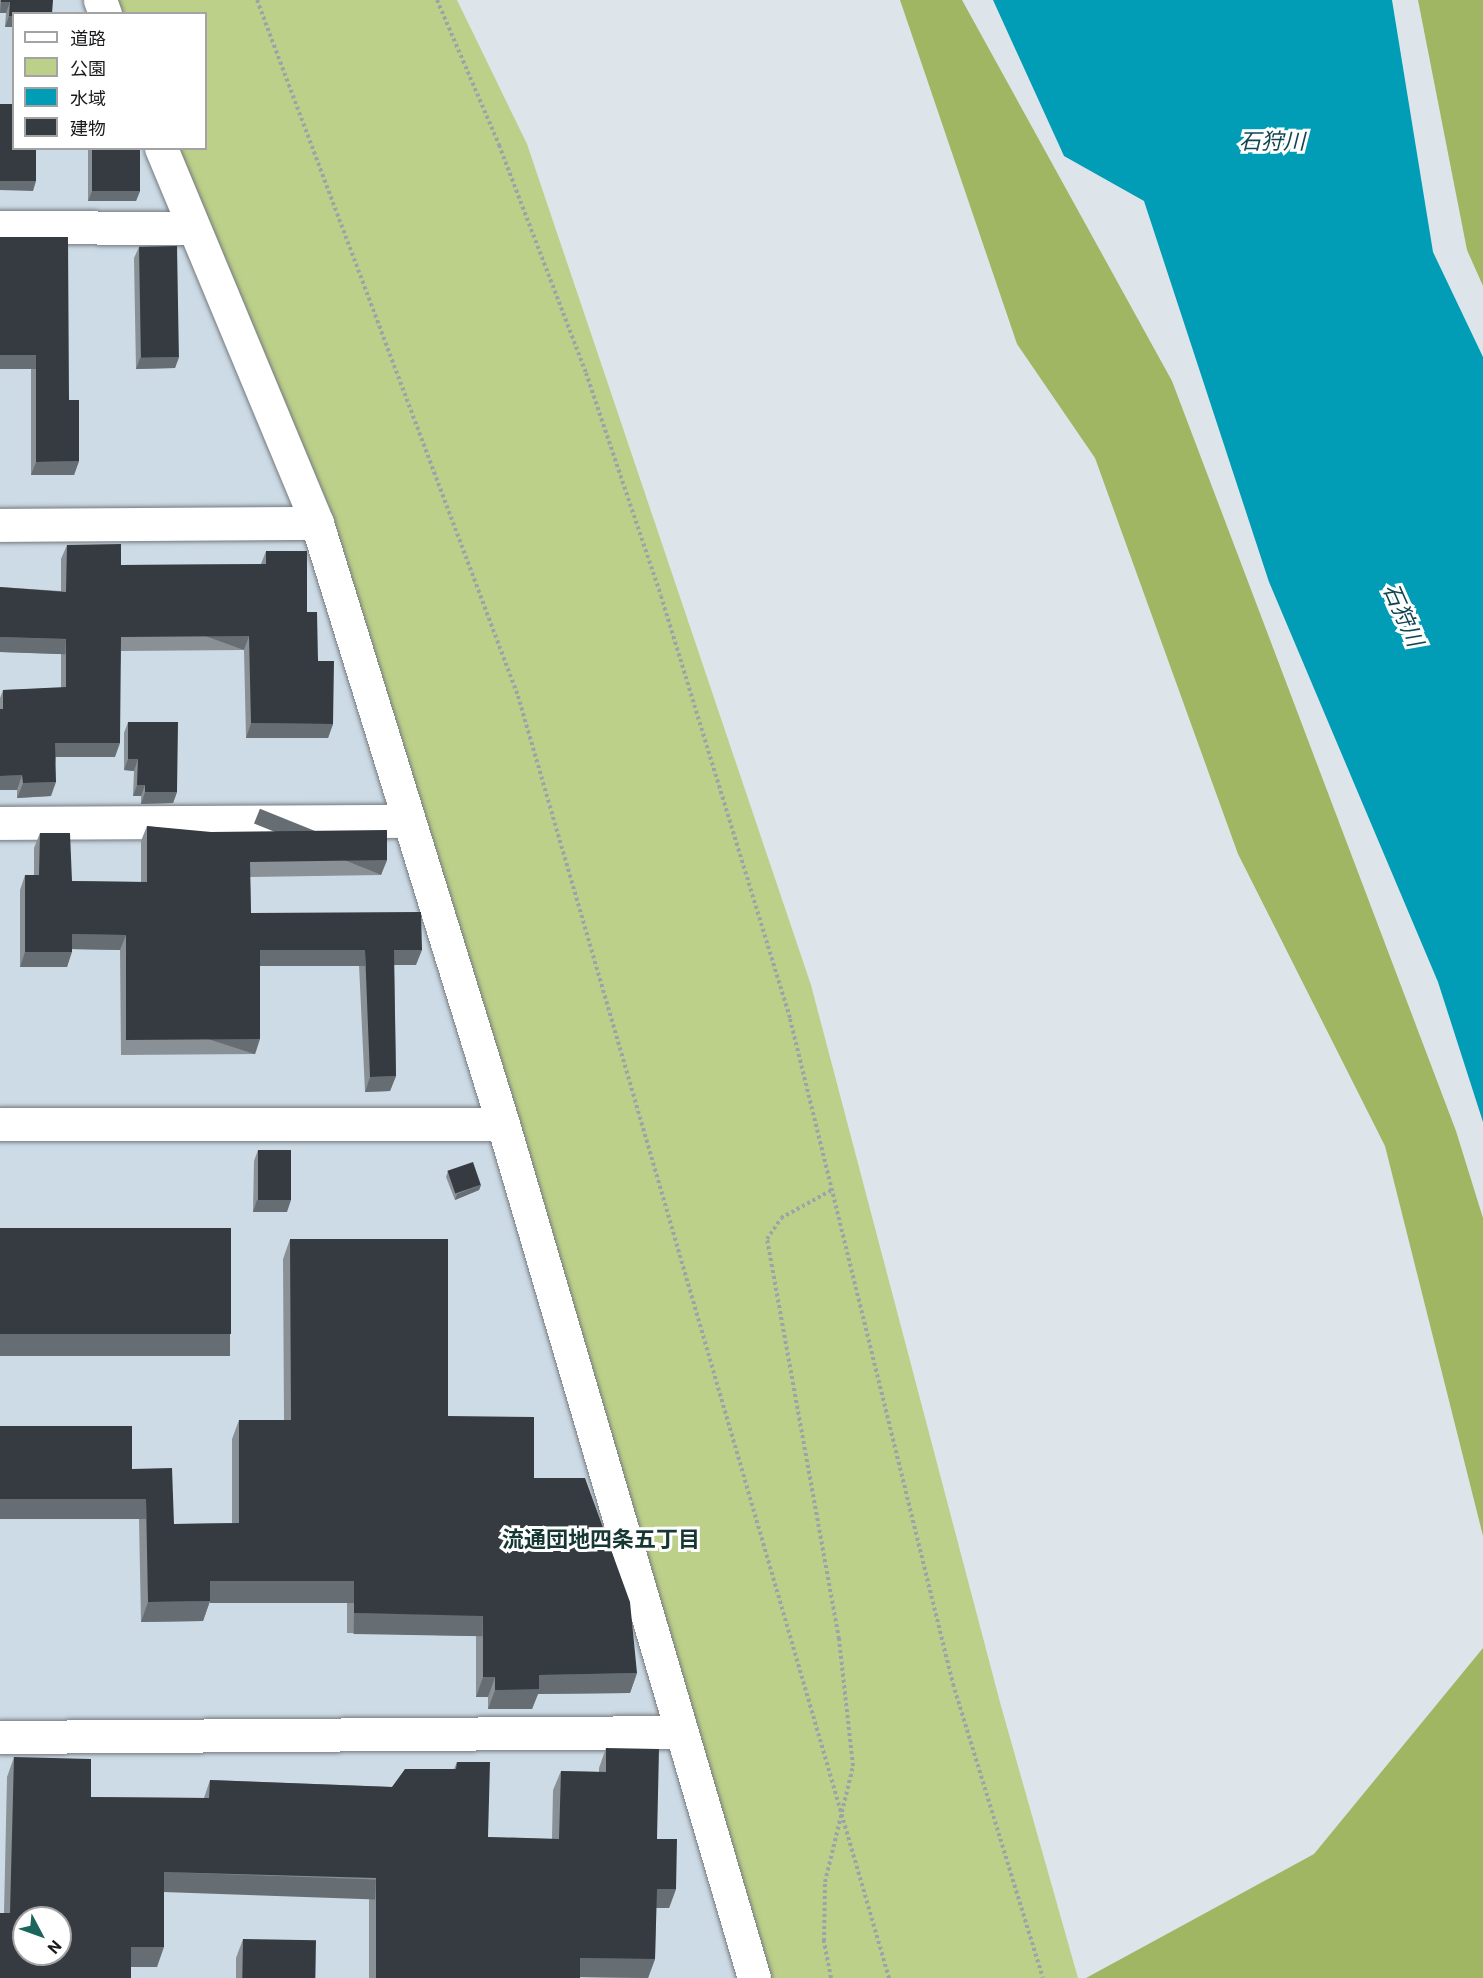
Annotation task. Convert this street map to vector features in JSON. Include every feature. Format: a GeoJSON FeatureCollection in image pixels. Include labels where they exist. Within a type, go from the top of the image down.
{"type":"FeatureCollection","features":[{"type":"Feature","properties":{"kind":"street"},"geometry":{"type":"LineString","coordinates":[[161,150],[317,524],[503,1124],[754,1978]]}},
{"type":"Feature","properties":{"kind":"street"},"geometry":{"type":"LineString","coordinates":[[0,227],[193,228]]}},
{"type":"Feature","properties":{"kind":"street"},"geometry":{"type":"LineString","coordinates":[[0,525],[317,524]]}},
{"type":"Feature","properties":{"kind":"street"},"geometry":{"type":"LineString","coordinates":[[0,823],[408,821]]}},
{"type":"Feature","properties":{"kind":"street"},"geometry":{"type":"LineString","coordinates":[[0,1124],[503,1124]]}},
{"type":"Feature","properties":{"kind":"street"},"geometry":{"type":"LineString","coordinates":[[0,1737],[681,1732]]}},
{"type":"Feature","properties":{"kind":"path"},"geometry":{"type":"LineString","coordinates":[[257,0],[518,696],[889,1978]]}},
{"type":"Feature","properties":{"kind":"path"},"geometry":{"type":"LineString","coordinates":[[437,0],[582,362],[661,596],[790,1019],[953,1684],[1043,1978]]}},
{"type":"Feature","properties":{"kind":"path"},"geometry":{"type":"LineString","coordinates":[[831,1978],[822,1916],[825,1882],[843,1821],[853,1766],[839,1639],[767,1239],[781,1218],[832,1191]]}},
{"type":"Feature","properties":{"kind":"shaded area"},"geometry":{"type":"Polygon","coordinates":[[[0,0],[100,0],[105,12],[12,12],[12,150],[161,150],[279,421],[754,1978],[0,1978],[0,0]]]}},
{"type":"Feature","properties":{"kind":"green space"},"geometry":{"type":"Polygon","coordinates":[[[100,0],[457,0],[527,144],[811,985],[1001,1706],[1078,1978],[754,1978],[317,524],[161,150],[207,150],[207,12],[105,12],[100,0]]]}},
{"type":"Feature","properties":{"kind":"green space"},"geometry":{"type":"Polygon","coordinates":[[[900,0],[962,0],[1172,381],[1456,1131],[1483,1218],[1483,1536],[1385,1146],[1238,854],[1095,458],[1017,344],[900,0]]]}},
{"type":"Feature","properties":{"kind":"green space"},"geometry":{"type":"Polygon","coordinates":[[[1418,0],[1483,0],[1483,286],[1467,250],[1418,0]]]}},
{"type":"Feature","properties":{"kind":"green space"},"geometry":{"type":"Polygon","coordinates":[[[1483,1648],[1483,1978],[1086,1978],[1314,1854],[1483,1648]]]}},
{"type":"Feature","properties":{"kind":"water","name":"石狩川"},"geometry":{"type":"Polygon","coordinates":[[[993,0],[1392,0],[1433,252],[1483,357],[1483,1122],[1438,982],[1269,582],[1144,201],[1064,156],[993,0]]]}},
{"type":"Feature","properties":{"kind":"building"},"geometry":{"type":"Polygon","coordinates":[[[1,0],[53,0],[52,12],[12,12],[12,16],[9,16],[10,2],[1,2],[1,0]]]}},
{"type":"Feature","properties":{"kind":"building"},"geometry":{"type":"Polygon","coordinates":[[[0,104],[12,104],[12,150],[36,150],[36,181],[0,181],[0,104]]]}},
{"type":"Feature","properties":{"kind":"building"},"geometry":{"type":"Polygon","coordinates":[[[92,150],[140,150],[140,191],[92,191],[92,150]]]}},
{"type":"Feature","properties":{"kind":"building"},"geometry":{"type":"Polygon","coordinates":[[[0,237],[68,237],[69,400],[79,400],[79,461],[36,462],[36,355],[0,355],[0,237]]]}},
{"type":"Feature","properties":{"kind":"building"},"geometry":{"type":"Polygon","coordinates":[[[177,246],[179,357],[141,358],[139,247],[177,246]]]}},
{"type":"Feature","properties":{"kind":"building"},"geometry":{"type":"Polygon","coordinates":[[[121,544],[121,565],[266,564],[266,551],[307,551],[307,612],[317,612],[318,661],[334,661],[333,724],[251,723],[249,636],[121,637],[120,743],[55,743],[56,782],[23,783],[22,775],[0,776],[0,709],[3,709],[3,690],[66,687],[66,639],[0,637],[0,587],[66,592],[67,545],[121,544]]]}},
{"type":"Feature","properties":{"kind":"building"},"geometry":{"type":"Polygon","coordinates":[[[128,722],[178,722],[177,792],[145,792],[145,785],[137,785],[138,759],[128,759],[128,722]]]}},
{"type":"Feature","properties":{"kind":"building"},"geometry":{"type":"Polygon","coordinates":[[[147,826],[211,832],[387,830],[387,860],[250,862],[251,913],[421,912],[422,950],[394,950],[396,1076],[370,1077],[365,950],[260,950],[260,1039],[126,1040],[126,935],[72,934],[72,952],[25,952],[25,875],[39,875],[40,833],[70,833],[72,881],[147,882],[147,826]]]}},
{"type":"Feature","properties":{"kind":"building"},"geometry":{"type":"Polygon","coordinates":[[[258,1150],[291,1150],[291,1200],[258,1200],[258,1150]]]}},
{"type":"Feature","properties":{"kind":"building"},"geometry":{"type":"Polygon","coordinates":[[[473,1162],[481,1185],[455,1193],[447,1171],[473,1162]]]}},
{"type":"Feature","properties":{"kind":"building"},"geometry":{"type":"Polygon","coordinates":[[[0,1228],[231,1228],[231,1334],[0,1334],[0,1228]]]}},
{"type":"Feature","properties":{"kind":"building"},"geometry":{"type":"Polygon","coordinates":[[[290,1239],[448,1239],[448,1416],[534,1417],[534,1478],[585,1478],[630,1602],[637,1673],[539,1675],[539,1689],[495,1690],[495,1677],[483,1677],[483,1616],[354,1613],[354,1581],[210,1581],[210,1601],[148,1602],[146,1499],[0,1499],[0,1426],[132,1426],[132,1469],[172,1468],[174,1524],[239,1523],[239,1420],[291,1420],[290,1239]]]}},
{"type":"Feature","properties":{"kind":"building"},"geometry":{"type":"Polygon","coordinates":[[[606,1748],[659,1749],[657,1839],[677,1839],[676,1889],[657,1889],[655,1959],[580,1958],[580,1978],[376,1978],[376,1878],[164,1872],[164,1947],[131,1947],[131,1978],[0,1978],[0,1913],[10,1913],[14,1757],[91,1759],[91,1797],[209,1798],[210,1780],[392,1787],[405,1769],[456,1769],[457,1762],[490,1762],[488,1837],[559,1839],[561,1771],[606,1772],[606,1748]]]}},
{"type":"Feature","properties":{"kind":"building"},"geometry":{"type":"Polygon","coordinates":[[[243,1939],[316,1940],[315,1978],[242,1978],[243,1939]]]}},
{"type":"Feature","properties":{"kind":"district","name":"流通団地四条五丁目"},"geometry":{"type":"Point","coordinates":[601,1540]}}]}
